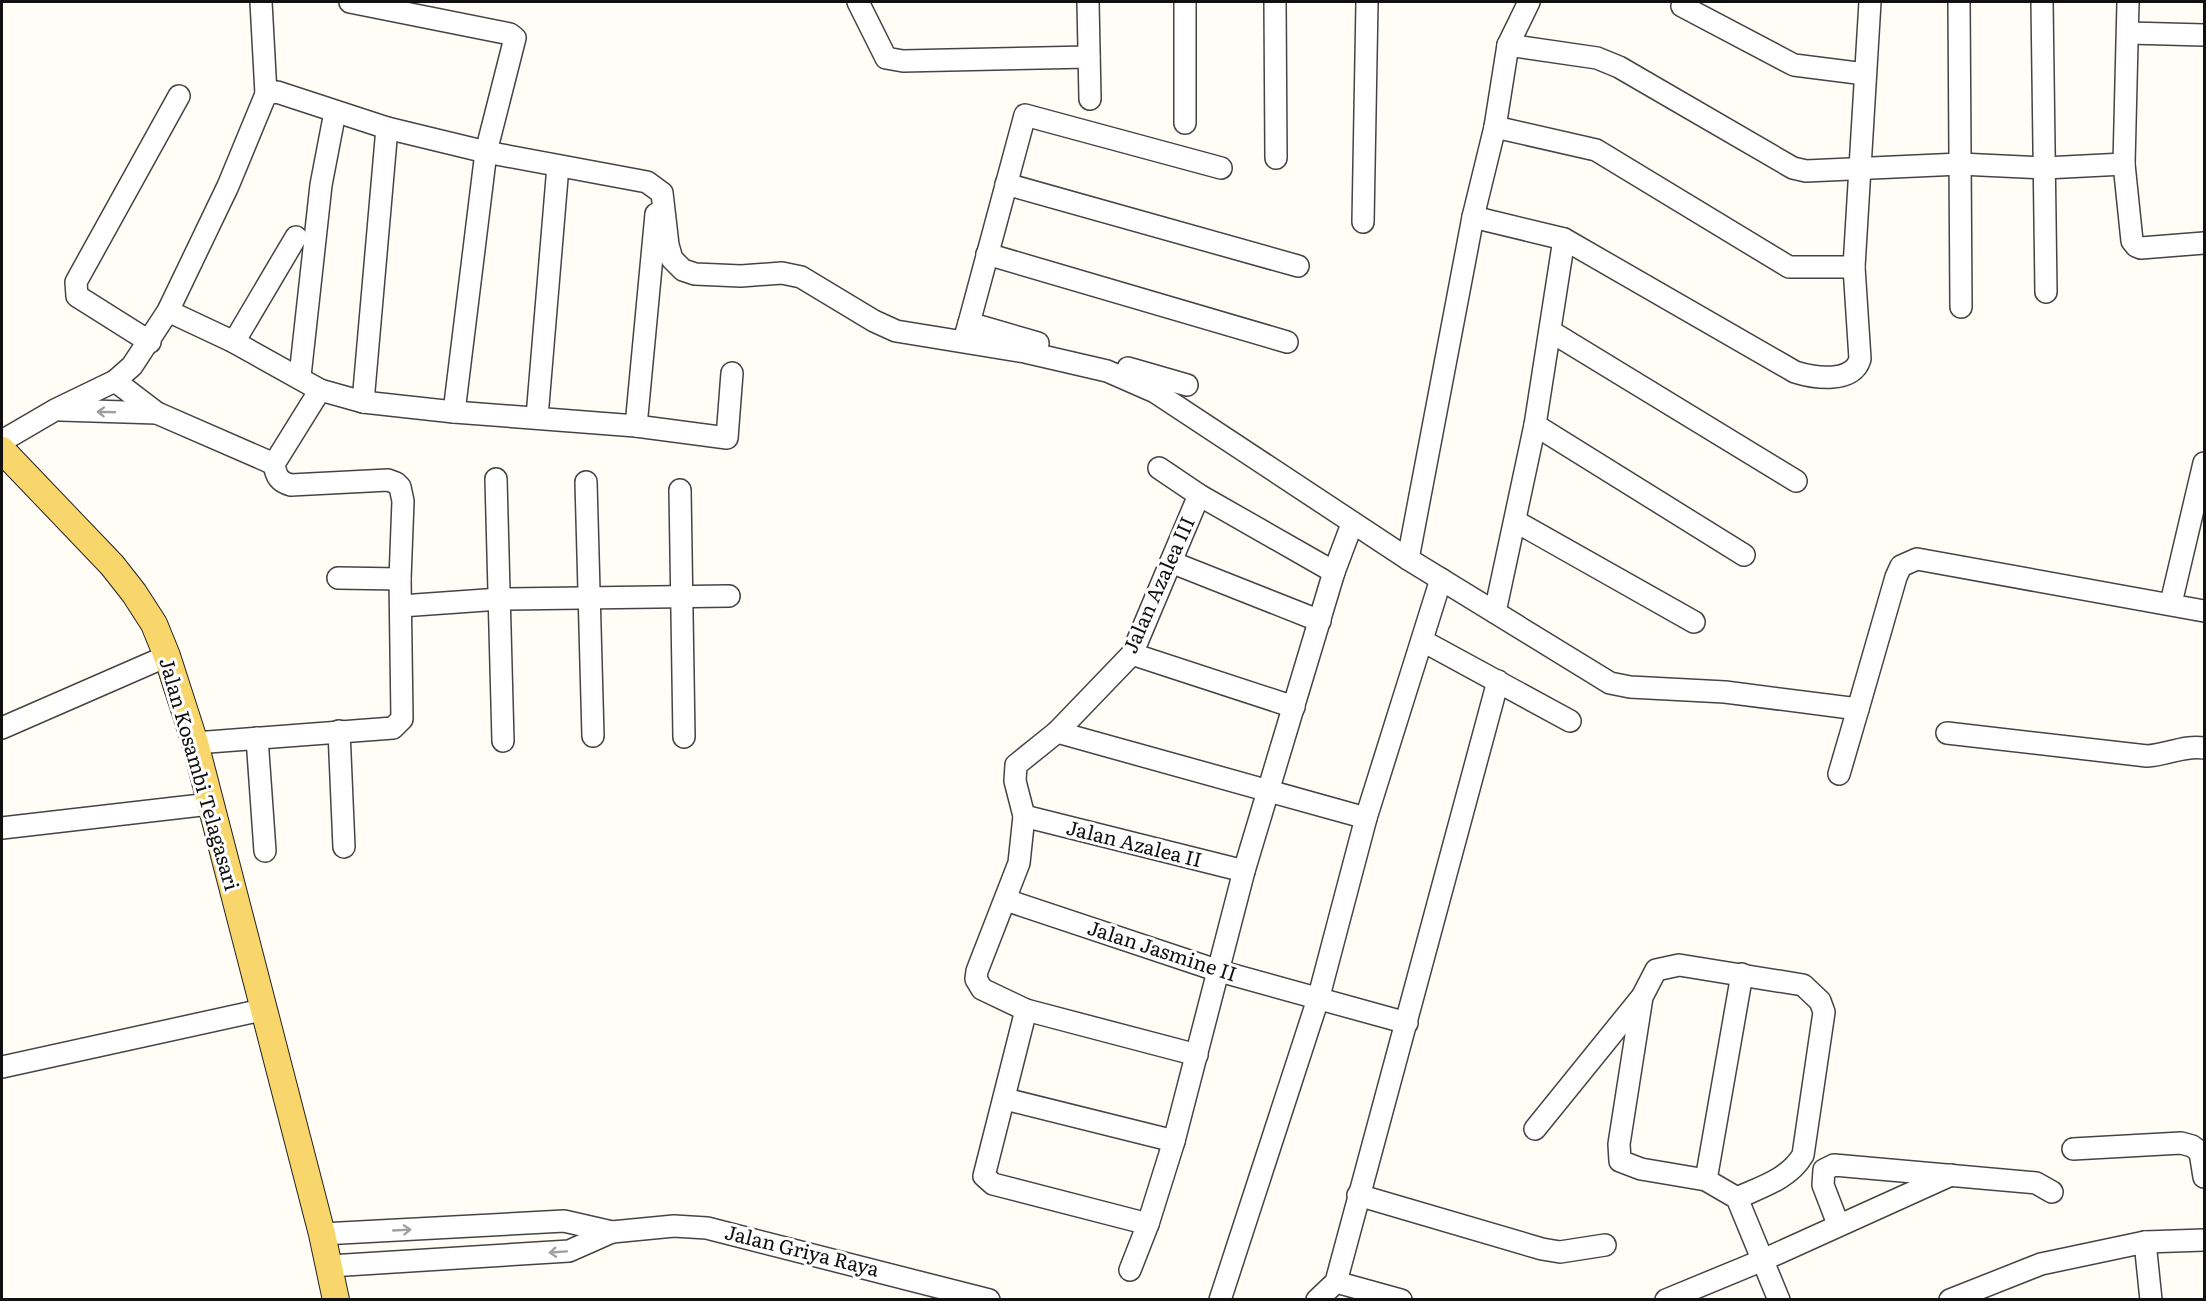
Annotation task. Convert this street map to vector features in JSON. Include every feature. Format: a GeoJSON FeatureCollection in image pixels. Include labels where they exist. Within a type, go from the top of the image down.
{"type":"FeatureCollection","features":[{"type":"Feature","properties":{"kind":"main road","name":"Jalan Kosambi Telagasari"},"geometry":{"type":"LineString","coordinates":[[2,450],[112,565],[154,624],[168,656],[195,743],[262,1010],[322,1233],[336,1299]]}},
{"type":"Feature","properties":{"kind":"street"},"geometry":{"type":"LineString","coordinates":[[2,441],[55,410],[114,381],[132,366],[150,342],[168,311],[236,167],[266,94],[261,2]]}},
{"type":"Feature","properties":{"kind":"street"},"geometry":{"type":"LineString","coordinates":[[350,2],[514,36],[515,45],[486,152],[454,412]]}},
{"type":"Feature","properties":{"kind":"street"},"geometry":{"type":"LineString","coordinates":[[858,2],[886,58],[903,61],[1089,57]]}},
{"type":"Feature","properties":{"kind":"street"},"geometry":{"type":"LineString","coordinates":[[1088,2],[1090,99]]}},
{"type":"Feature","properties":{"kind":"street"},"geometry":{"type":"LineString","coordinates":[[1185,2],[1185,123]]}},
{"type":"Feature","properties":{"kind":"street"},"geometry":{"type":"LineString","coordinates":[[1275,2],[1276,158]]}},
{"type":"Feature","properties":{"kind":"street"},"geometry":{"type":"LineString","coordinates":[[1364,222],[1367,2]]}},
{"type":"Feature","properties":{"kind":"street"},"geometry":{"type":"LineString","coordinates":[[1408,560],[1473,217],[1495,127],[1508,45],[1529,2]]}},
{"type":"Feature","properties":{"kind":"street"},"geometry":{"type":"LineString","coordinates":[[1473,217],[1564,239],[1795,372],[1809,376],[1843,375],[1854,370],[1858,365],[1854,267],[1870,2]]}},
{"type":"Feature","properties":{"kind":"street"},"geometry":{"type":"LineString","coordinates":[[1959,2],[1961,307]]}},
{"type":"Feature","properties":{"kind":"street"},"geometry":{"type":"LineString","coordinates":[[2042,2],[2046,291]]}},
{"type":"Feature","properties":{"kind":"street"},"geometry":{"type":"LineString","coordinates":[[2128,2],[2124,164],[2132,241],[2136,246],[2205,243]]}},
{"type":"Feature","properties":{"kind":"street"},"geometry":{"type":"LineString","coordinates":[[1682,6],[1794,65],[1865,74]]}},
{"type":"Feature","properties":{"kind":"street"},"geometry":{"type":"LineString","coordinates":[[2129,33],[2205,35]]}},
{"type":"Feature","properties":{"kind":"street"},"geometry":{"type":"LineString","coordinates":[[1508,45],[1604,61],[1793,168],[1806,171],[1960,164],[2045,168],[2124,164]]}},
{"type":"Feature","properties":{"kind":"street"},"geometry":{"type":"LineString","coordinates":[[266,94],[277,92],[387,128],[486,152],[647,182],[658,188],[665,203],[668,244],[672,259],[683,270],[695,274],[792,275],[896,331],[966,333],[1187,385]]}},
{"type":"Feature","properties":{"kind":"street"},"geometry":{"type":"LineString","coordinates":[[150,342],[77,296],[74,289],[180,96]]}},
{"type":"Feature","properties":{"kind":"street"},"geometry":{"type":"LineString","coordinates":[[300,376],[321,185],[335,112]]}},
{"type":"Feature","properties":{"kind":"street"},"geometry":{"type":"LineString","coordinates":[[966,333],[1025,116],[1221,168]]}},
{"type":"Feature","properties":{"kind":"street"},"geometry":{"type":"LineString","coordinates":[[1495,127],[1596,150],[1790,267],[1854,267]]}},
{"type":"Feature","properties":{"kind":"street"},"geometry":{"type":"LineString","coordinates":[[363,402],[387,128]]}},
{"type":"Feature","properties":{"kind":"street"},"geometry":{"type":"LineString","coordinates":[[537,417],[558,166]]}},
{"type":"Feature","properties":{"kind":"street"},"geometry":{"type":"LineString","coordinates":[[1006,184],[1298,266]]}},
{"type":"Feature","properties":{"kind":"street"},"geometry":{"type":"LineString","coordinates":[[636,426],[658,188]]}},
{"type":"Feature","properties":{"kind":"street"},"geometry":{"type":"LineString","coordinates":[[234,342],[296,237]]}},
{"type":"Feature","properties":{"kind":"street"},"geometry":{"type":"LineString","coordinates":[[1495,612],[1535,425],[1564,239]]}},
{"type":"Feature","properties":{"kind":"street"},"geometry":{"type":"LineString","coordinates":[[987,254],[1287,342]]}},
{"type":"Feature","properties":{"kind":"street"},"geometry":{"type":"LineString","coordinates":[[168,311],[300,376],[320,390],[363,402],[454,412],[636,426],[727,438],[732,373]]}},
{"type":"Feature","properties":{"kind":"street"},"geometry":{"type":"LineString","coordinates":[[1550,331],[1796,481]]}},
{"type":"Feature","properties":{"kind":"street"},"geometry":{"type":"LineString","coordinates":[[966,333],[1025,352],[1107,371],[1155,392],[1408,560],[1610,683],[1630,687],[1725,692],[1858,709]]}},
{"type":"Feature","properties":{"kind":"street"},"geometry":{"type":"LineString","coordinates":[[114,381],[157,413],[274,464]]}},
{"type":"Feature","properties":{"kind":"street"},"geometry":{"type":"LineString","coordinates":[[195,743],[339,730],[393,728],[402,719],[400,579],[403,501],[396,483],[388,480],[291,485],[278,478],[274,464],[320,390]]}},
{"type":"Feature","properties":{"kind":"street"},"geometry":{"type":"LineString","coordinates":[[55,410],[157,413]]}},
{"type":"Feature","properties":{"kind":"street"},"geometry":{"type":"LineString","coordinates":[[1535,425],[1744,555]]}},
{"type":"Feature","properties":{"kind":"street"},"geometry":{"type":"LineString","coordinates":[[2171,603],[2205,463]]}},
{"type":"Feature","properties":{"kind":"street"},"geometry":{"type":"LineString","coordinates":[[1159,468],[1198,495],[1334,572]]}},
{"type":"Feature","properties":{"kind":"street"},"geometry":{"type":"LineString","coordinates":[[496,480],[503,741]]}},
{"type":"Feature","properties":{"kind":"street"},"geometry":{"type":"LineString","coordinates":[[586,482],[593,736]]}},
{"type":"Feature","properties":{"kind":"street"},"geometry":{"type":"LineString","coordinates":[[680,490],[684,737]]}},
{"type":"Feature","properties":{"kind":"street","name":"Jalan Azalea III"},"geometry":{"type":"LineString","coordinates":[[1026,1010],[982,989],[976,979],[977,971],[1019,862],[1024,816],[1015,782],[1016,765],[1057,732],[1132,654],[1198,495]]}},
{"type":"Feature","properties":{"kind":"street"},"geometry":{"type":"LineString","coordinates":[[1515,521],[1694,622]]}},
{"type":"Feature","properties":{"kind":"street"},"geometry":{"type":"LineString","coordinates":[[1130,1270],[1149,1224],[1174,1141],[1244,871],[1334,572],[1352,524]]}},
{"type":"Feature","properties":{"kind":"street"},"geometry":{"type":"LineString","coordinates":[[1839,774],[1896,577],[1901,566],[1910,561],[1930,560],[2205,611]]}},
{"type":"Feature","properties":{"kind":"street"},"geometry":{"type":"LineString","coordinates":[[1171,562],[1320,621]]}},
{"type":"Feature","properties":{"kind":"street"},"geometry":{"type":"LineString","coordinates":[[338,578],[400,579]]}},
{"type":"Feature","properties":{"kind":"street"},"geometry":{"type":"LineString","coordinates":[[1220,1299],[1319,996],[1366,818],[1442,579]]}},
{"type":"Feature","properties":{"kind":"street"},"geometry":{"type":"LineString","coordinates":[[401,606],[500,599],[729,596]]}},
{"type":"Feature","properties":{"kind":"street"},"geometry":{"type":"LineString","coordinates":[[1423,641],[1570,721]]}},
{"type":"Feature","properties":{"kind":"street"},"geometry":{"type":"LineString","coordinates":[[1132,654],[1294,707]]}},
{"type":"Feature","properties":{"kind":"street"},"geometry":{"type":"LineString","coordinates":[[2,728],[168,656]]}},
{"type":"Feature","properties":{"kind":"street"},"geometry":{"type":"LineString","coordinates":[[1317,1299],[1336,1282],[1498,681]]}},
{"type":"Feature","properties":{"kind":"street"},"geometry":{"type":"LineString","coordinates":[[339,730],[344,847]]}},
{"type":"Feature","properties":{"kind":"street"},"geometry":{"type":"LineString","coordinates":[[1057,732],[1269,793],[1366,818]]}},
{"type":"Feature","properties":{"kind":"street"},"geometry":{"type":"LineString","coordinates":[[1947,733],[2147,756],[2160,756],[2184,748],[2205,748]]}},
{"type":"Feature","properties":{"kind":"street"},"geometry":{"type":"LineString","coordinates":[[257,738],[265,851]]}},
{"type":"Feature","properties":{"kind":"street"},"geometry":{"type":"LineString","coordinates":[[2,828],[210,804]]}},
{"type":"Feature","properties":{"kind":"street","name":"Jalan Azalea II"},"geometry":{"type":"LineString","coordinates":[[1024,816],[1244,871]]}},
{"type":"Feature","properties":{"kind":"street","name":"Jalan Jasmine II"},"geometry":{"type":"LineString","coordinates":[[1006,900],[1219,970],[1319,996],[1407,1023]]}},
{"type":"Feature","properties":{"kind":"street"},"geometry":{"type":"LineString","coordinates":[[1535,1129],[1642,997],[1656,970],[1679,965],[1803,985],[1820,1001],[1825,1023],[1803,1155],[1797,1166],[1788,1173],[1737,1198]]}},
{"type":"Feature","properties":{"kind":"street"},"geometry":{"type":"LineString","coordinates":[[1707,1180],[1742,974]]}},
{"type":"Feature","properties":{"kind":"street"},"geometry":{"type":"LineString","coordinates":[[1642,997],[1619,1144],[1620,1161],[1641,1169],[1707,1180],[1737,1198],[1779,1299]]}},
{"type":"Feature","properties":{"kind":"street"},"geometry":{"type":"LineString","coordinates":[[2,1067],[262,1010]]}},
{"type":"Feature","properties":{"kind":"street"},"geometry":{"type":"LineString","coordinates":[[1149,1224],[993,1184],[987,1180],[984,1170],[1005,1099],[1026,1010],[1197,1055]]}},
{"type":"Feature","properties":{"kind":"street"},"geometry":{"type":"LineString","coordinates":[[1005,1099],[1174,1141]]}},
{"type":"Feature","properties":{"kind":"street"},"geometry":{"type":"LineString","coordinates":[[2073,1149],[2181,1143],[2200,1152],[2205,1177]]}},
{"type":"Feature","properties":{"kind":"street"},"geometry":{"type":"LineString","coordinates":[[1838,1224],[1821,1180],[1824,1170],[1829,1166],[1846,1165],[2036,1183],[2052,1192]]}},
{"type":"Feature","properties":{"kind":"street"},"geometry":{"type":"LineString","coordinates":[[1666,1299],[1763,1260],[1838,1224],[1951,1175]]}},
{"type":"Feature","properties":{"kind":"street"},"geometry":{"type":"LineString","coordinates":[[1358,1195],[1542,1249],[1560,1252],[1605,1245]]}},
{"type":"Feature","properties":{"kind":"street","name":"Jalan Griya Raya"},"geometry":{"type":"LineString","coordinates":[[322,1233],[564,1221],[612,1232]]}},
{"type":"Feature","properties":{"kind":"street","name":"Jalan Griya Raya"},"geometry":{"type":"LineString","coordinates":[[330,1266],[569,1251],[612,1232],[674,1226],[707,1227],[970,1297]]}},
{"type":"Feature","properties":{"kind":"street"},"geometry":{"type":"LineString","coordinates":[[363,1232],[366,1264]]}},
{"type":"Feature","properties":{"kind":"street"},"geometry":{"type":"LineString","coordinates":[[1950,1299],[2041,1264],[2145,1242],[2205,1240]]}},
{"type":"Feature","properties":{"kind":"street"},"geometry":{"type":"LineString","coordinates":[[2145,1242],[2151,1299]]}},
{"type":"Feature","properties":{"kind":"street"},"geometry":{"type":"LineString","coordinates":[[1336,1282],[1401,1299]]}}]}
